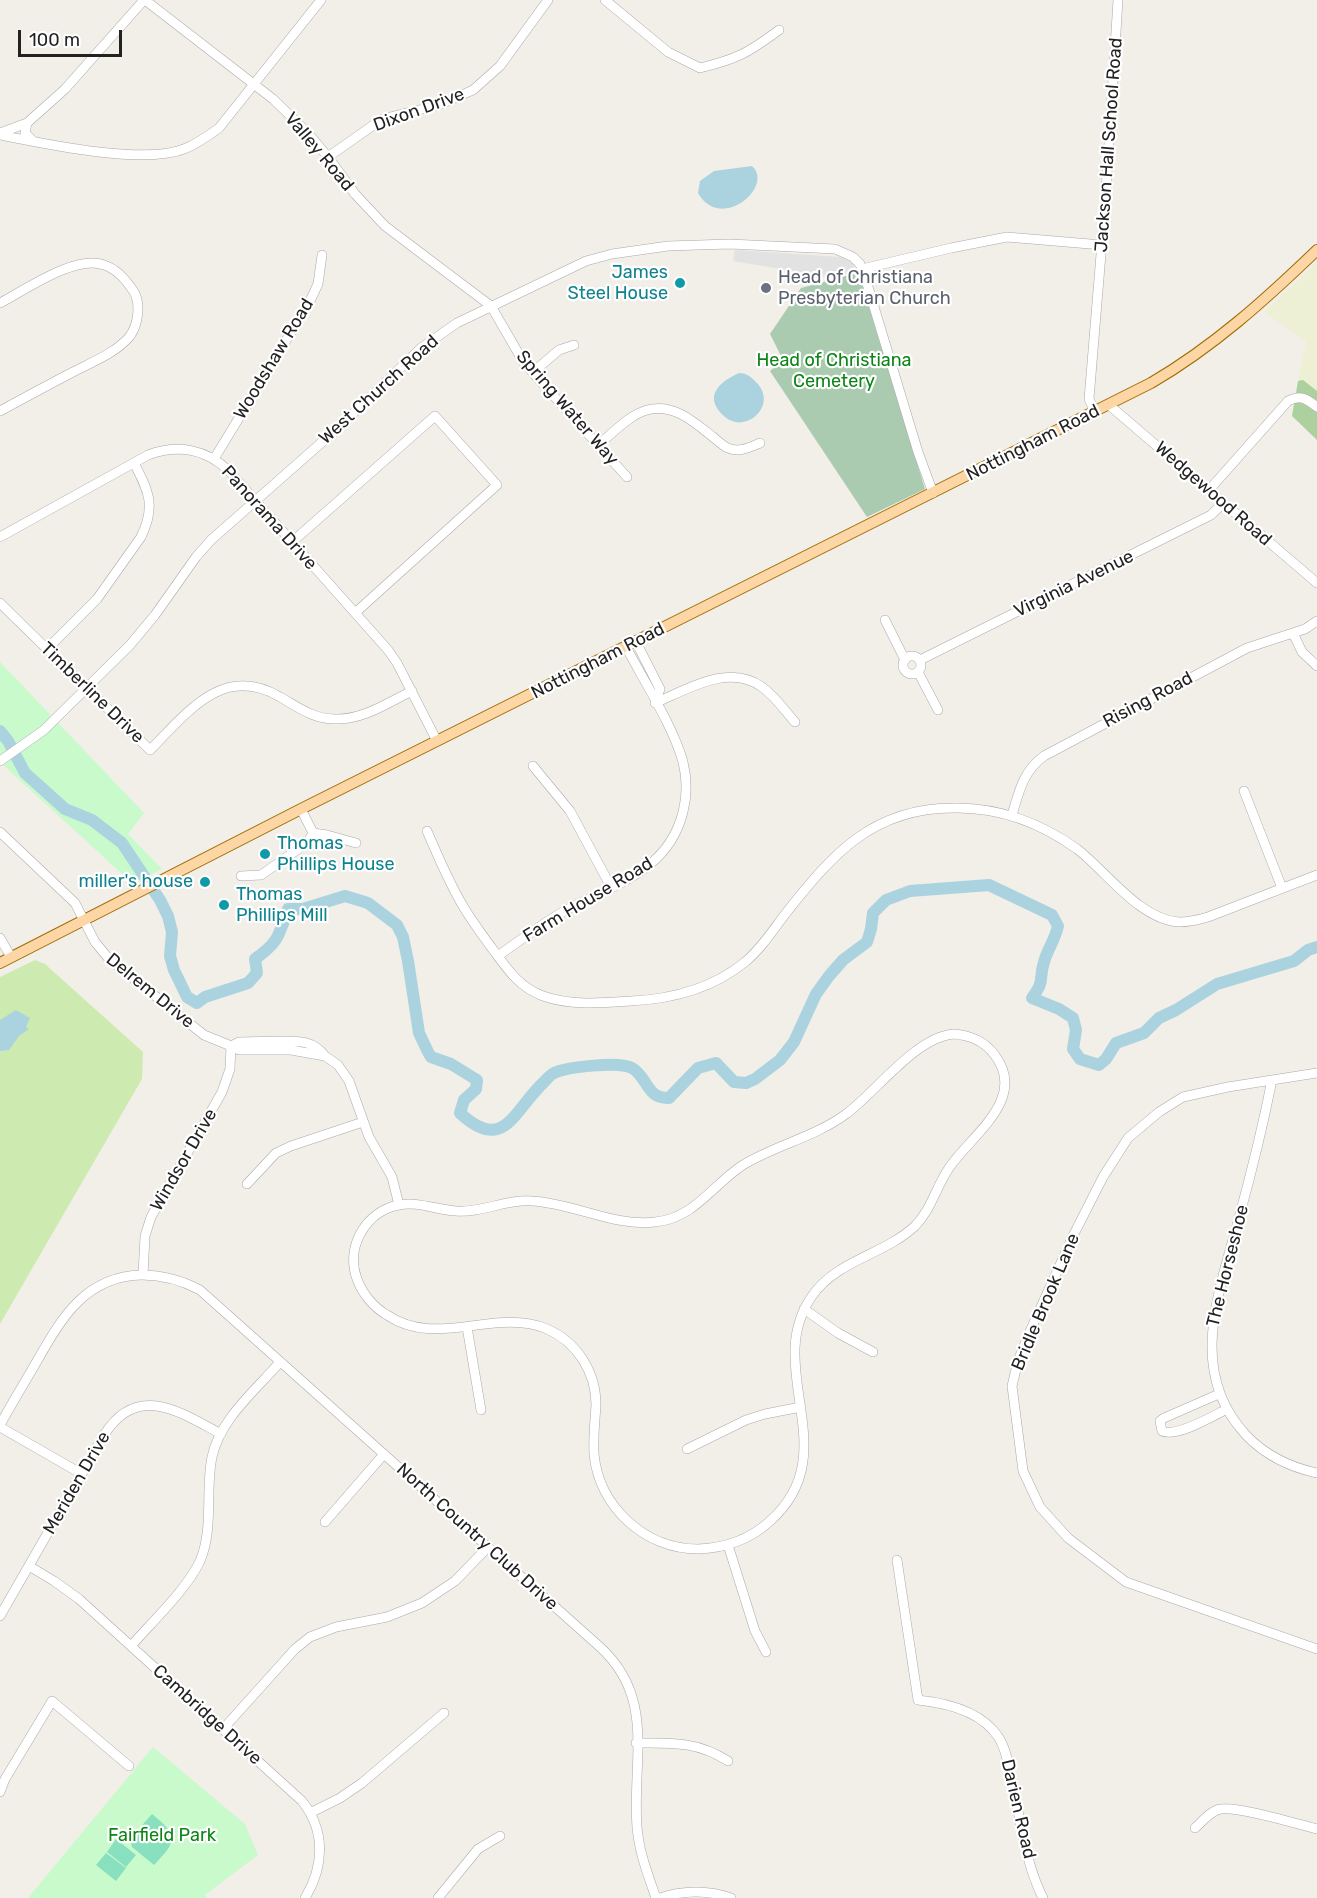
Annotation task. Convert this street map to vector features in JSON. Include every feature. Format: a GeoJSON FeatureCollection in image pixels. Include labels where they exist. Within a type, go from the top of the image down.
{"type":"FeatureCollection","features":[{"type":"Feature","properties":{"kind":"main road","name":"Nottingham Road"},"geometry":{"type":"LineString","coordinates":[[0,963],[301,809],[1151,383],[1195,356],[1244,317],[1317,250]]}},
{"type":"Feature","properties":{"kind":"street","name":"Valley Road"},"geometry":{"type":"LineString","coordinates":[[144,0],[254,84],[288,113],[328,157],[355,194],[385,226],[491,306]]}},
{"type":"Feature","properties":{"kind":"street"},"geometry":{"type":"LineString","coordinates":[[0,134],[27,123],[65,89],[144,0]]}},
{"type":"Feature","properties":{"kind":"street"},"geometry":{"type":"LineString","coordinates":[[0,134],[35,142],[141,155],[181,150],[219,128],[321,0]]}},
{"type":"Feature","properties":{"kind":"street","name":"Dixon Drive"},"geometry":{"type":"LineString","coordinates":[[328,157],[382,119],[439,105],[473,90],[500,66],[548,0]]}},
{"type":"Feature","properties":{"kind":"street"},"geometry":{"type":"LineString","coordinates":[[605,0],[668,52],[700,68],[729,61],[749,52],[779,30]]}},
{"type":"Feature","properties":{"kind":"street","name":"Jackson Hall School Road"},"geometry":{"type":"LineString","coordinates":[[1095,412],[1089,399],[1099,290],[1118,0]]}},
{"type":"Feature","properties":{"kind":"street"},"geometry":{"type":"LineString","coordinates":[[27,123],[26,134],[35,142]]}},
{"type":"Feature","properties":{"kind":"street"},"geometry":{"type":"LineString","coordinates":[[933,493],[921,463],[862,269],[1000,238],[1017,237],[1102,245]]}},
{"type":"Feature","properties":{"kind":"street","name":"West Church Road"},"geometry":{"type":"LineString","coordinates":[[4,758],[44,730],[148,625],[204,548],[255,500],[333,433],[430,341],[450,327],[586,261],[618,252],[668,246],[730,243],[835,249],[853,257],[862,269]]}},
{"type":"Feature","properties":{"kind":"street","name":"Woodshaw Road"},"geometry":{"type":"LineString","coordinates":[[214,459],[310,301],[318,284],[322,255]]}},
{"type":"Feature","properties":{"kind":"street"},"geometry":{"type":"LineString","coordinates":[[0,303],[68,267],[104,264],[119,273],[136,296],[138,308],[130,335],[113,351],[0,411]]}},
{"type":"Feature","properties":{"kind":"street","name":"Spring Water Way"},"geometry":{"type":"LineString","coordinates":[[491,306],[518,354],[627,477]]}},
{"type":"Feature","properties":{"kind":"street"},"geometry":{"type":"LineString","coordinates":[[533,372],[559,350],[574,345]]}},
{"type":"Feature","properties":{"kind":"street"},"geometry":{"type":"LineString","coordinates":[[1209,490],[1288,401],[1294,397],[1301,397],[1317,407]]}},
{"type":"Feature","properties":{"kind":"street","name":"Wedgewood Road"},"geometry":{"type":"LineString","coordinates":[[1109,405],[1317,583]]}},
{"type":"Feature","properties":{"kind":"street"},"geometry":{"type":"LineString","coordinates":[[598,445],[636,415],[662,408],[685,416],[728,448],[741,450],[760,443]]}},
{"type":"Feature","properties":{"kind":"street"},"geometry":{"type":"LineString","coordinates":[[292,542],[435,416],[497,485],[355,613]]}},
{"type":"Feature","properties":{"kind":"street","name":"Panorama Drive"},"geometry":{"type":"LineString","coordinates":[[0,537],[157,452],[173,449],[196,451],[214,459],[229,471],[393,657],[437,741]]}},
{"type":"Feature","properties":{"kind":"street"},"geometry":{"type":"LineString","coordinates":[[47,649],[97,599],[141,537],[150,505],[149,495],[134,463]]}},
{"type":"Feature","properties":{"kind":"street","name":"Virginia Avenue"},"geometry":{"type":"LineString","coordinates":[[905,660],[912,656],[920,660],[1211,516],[1223,503]]}},
{"type":"Feature","properties":{"kind":"street","name":"Timberline Drive"},"geometry":{"type":"LineString","coordinates":[[0,603],[150,750],[195,705],[213,693],[232,686],[262,688],[279,695],[305,712],[333,719],[359,716],[412,692]]}},
{"type":"Feature","properties":{"kind":"street"},"geometry":{"type":"LineString","coordinates":[[885,620],[905,660],[906,671],[912,674],[918,672],[921,665],[920,660]]}},
{"type":"Feature","properties":{"kind":"street","name":"Rising Road"},"geometry":{"type":"LineString","coordinates":[[1012,815],[1025,775],[1044,756],[1247,648],[1305,629],[1317,621]]}},
{"type":"Feature","properties":{"kind":"street"},"geometry":{"type":"LineString","coordinates":[[1293,633],[1302,652],[1317,666]]}},
{"type":"Feature","properties":{"kind":"street","name":"Farm House Road"},"geometry":{"type":"LineString","coordinates":[[498,956],[555,917],[641,872],[659,858],[672,839],[684,808],[686,785],[683,762],[655,703],[660,689],[631,645]]}},
{"type":"Feature","properties":{"kind":"street"},"geometry":{"type":"LineString","coordinates":[[918,672],[938,710]]}},
{"type":"Feature","properties":{"kind":"street"},"geometry":{"type":"LineString","coordinates":[[655,703],[712,680],[728,677],[742,678],[763,688],[795,722]]}},
{"type":"Feature","properties":{"kind":"street"},"geometry":{"type":"LineString","coordinates":[[533,766],[570,811],[611,887]]}},
{"type":"Feature","properties":{"kind":"street"},"geometry":{"type":"LineString","coordinates":[[1244,791],[1282,888]]}},
{"type":"Feature","properties":{"kind":"street"},"geometry":{"type":"LineString","coordinates":[[427,831],[463,906],[512,976],[528,989],[557,1000],[605,1003],[683,994],[716,982],[747,961],[819,871],[835,855],[856,838],[880,824],[914,813],[950,807],[988,810],[1012,815],[1065,841],[1089,859],[1142,907],[1166,920],[1192,921],[1208,917],[1317,874]]}},
{"type":"Feature","properties":{"kind":"street"},"geometry":{"type":"LineString","coordinates":[[301,809],[313,833]]}},
{"type":"Feature","properties":{"kind":"street","name":"Delrem Drive"},"geometry":{"type":"LineString","coordinates":[[0,832],[72,900],[95,942],[110,959],[204,1035],[231,1046]]}},
{"type":"Feature","properties":{"kind":"street"},"geometry":{"type":"LineString","coordinates":[[313,833],[356,843]]}},
{"type":"Feature","properties":{"kind":"street"},"geometry":{"type":"LineString","coordinates":[[241,876],[261,875],[307,843],[313,833]]}},
{"type":"Feature","properties":{"kind":"street"},"geometry":{"type":"LineString","coordinates":[[0,938],[11,957]]}},
{"type":"Feature","properties":{"kind":"street"},"geometry":{"type":"LineString","coordinates":[[962,1034],[985,1045],[997,1057],[1005,1083],[1002,1101],[994,1116],[948,1169],[928,1209],[917,1224],[903,1235],[830,1276],[816,1290],[804,1309],[796,1327],[794,1348],[804,1455],[800,1476],[791,1496],[779,1512],[749,1536],[728,1545],[697,1549],[668,1544],[641,1532],[615,1508],[601,1482],[596,1465],[594,1435],[596,1401],[593,1382],[586,1365],[570,1344],[549,1330],[533,1325],[514,1323],[431,1330],[404,1325],[379,1310],[359,1284],[353,1260],[356,1241],[378,1214],[399,1204],[467,1211],[529,1201],[639,1222],[651,1223],[672,1219],[699,1204],[742,1165],[834,1122],[854,1108],[933,1038],[962,1034]]}},
{"type":"Feature","properties":{"kind":"street"},"geometry":{"type":"LineString","coordinates":[[231,1046],[239,1042],[296,1041],[319,1047],[325,1056],[338,1065],[349,1081],[374,1147],[392,1178],[399,1204]]}},
{"type":"Feature","properties":{"kind":"street","name":"Windsor Drive"},"geometry":{"type":"LineString","coordinates":[[143,1275],[144,1246],[148,1226],[155,1209],[222,1092],[230,1069],[231,1046]]}},
{"type":"Feature","properties":{"kind":"street","name":"Bridle Brook Lane"},"geometry":{"type":"LineString","coordinates":[[1317,1072],[1219,1088],[1183,1097],[1159,1112],[1128,1138],[1103,1177],[1074,1233],[1030,1329],[1018,1361],[1012,1386],[1023,1471],[1040,1507],[1068,1538],[1126,1582],[1317,1649]]}},
{"type":"Feature","properties":{"kind":"street","name":"The Horseshoe"},"geometry":{"type":"LineString","coordinates":[[1272,1080],[1258,1148],[1214,1313],[1210,1347],[1219,1394],[1237,1425],[1254,1443],[1276,1460],[1301,1470],[1317,1473]]}},
{"type":"Feature","properties":{"kind":"street"},"geometry":{"type":"LineString","coordinates":[[247,1184],[276,1154],[291,1146],[363,1122]]}},
{"type":"Feature","properties":{"kind":"street","name":"North Country Club Drive"},"geometry":{"type":"LineString","coordinates":[[0,1426],[54,1330],[74,1304],[107,1282],[122,1277],[143,1275],[172,1278],[200,1290],[600,1647],[618,1666],[628,1683],[634,1701],[638,1837],[644,1863],[658,1898]]}},
{"type":"Feature","properties":{"kind":"street"},"geometry":{"type":"LineString","coordinates":[[804,1309],[838,1333],[873,1352]]}},
{"type":"Feature","properties":{"kind":"street"},"geometry":{"type":"LineString","coordinates":[[467,1327],[481,1410]]}},
{"type":"Feature","properties":{"kind":"street"},"geometry":{"type":"LineString","coordinates":[[131,1646],[187,1582],[199,1563],[207,1534],[212,1458],[221,1434],[230,1419],[280,1362]]}},
{"type":"Feature","properties":{"kind":"street"},"geometry":{"type":"LineString","coordinates":[[1219,1394],[1164,1418],[1161,1421],[1162,1431],[1172,1432],[1200,1423],[1227,1409]]}},
{"type":"Feature","properties":{"kind":"street","name":"Meriden Drive"},"geometry":{"type":"LineString","coordinates":[[0,1616],[109,1427],[122,1415],[137,1407],[154,1405],[168,1407],[221,1434]]}},
{"type":"Feature","properties":{"kind":"street"},"geometry":{"type":"LineString","coordinates":[[687,1449],[746,1420],[801,1407]]}},
{"type":"Feature","properties":{"kind":"street"},"geometry":{"type":"LineString","coordinates":[[0,1426],[82,1474]]}},
{"type":"Feature","properties":{"kind":"street"},"geometry":{"type":"LineString","coordinates":[[325,1522],[384,1454]]}},
{"type":"Feature","properties":{"kind":"street"},"geometry":{"type":"LineString","coordinates":[[728,1545],[755,1630],[766,1652]]}},
{"type":"Feature","properties":{"kind":"street"},"geometry":{"type":"LineString","coordinates":[[223,1729],[295,1649],[310,1637],[336,1627],[387,1617],[422,1603],[455,1581],[488,1547]]}},
{"type":"Feature","properties":{"kind":"street","name":"Darien Road"},"geometry":{"type":"LineString","coordinates":[[897,1560],[918,1700],[941,1702],[959,1708],[973,1715],[999,1737],[1007,1757],[1031,1865],[1043,1898]]}},
{"type":"Feature","properties":{"kind":"street","name":"Cambridge Drive"},"geometry":{"type":"LineString","coordinates":[[29,1566],[69,1591],[289,1788],[310,1813],[320,1842],[320,1862],[314,1882],[305,1898]]}},
{"type":"Feature","properties":{"kind":"street"},"geometry":{"type":"LineString","coordinates":[[0,1792],[5,1779],[52,1701],[129,1766]]}},
{"type":"Feature","properties":{"kind":"street"},"geometry":{"type":"LineString","coordinates":[[310,1813],[340,1798],[362,1783],[444,1713]]}},
{"type":"Feature","properties":{"kind":"street"},"geometry":{"type":"LineString","coordinates":[[636,1743],[690,1744],[706,1749],[728,1761]]}},
{"type":"Feature","properties":{"kind":"street"},"geometry":{"type":"LineString","coordinates":[[1195,1828],[1220,1809],[1240,1810],[1317,1829]]}},
{"type":"Feature","properties":{"kind":"street"},"geometry":{"type":"LineString","coordinates":[[438,1898],[478,1849],[500,1836]]}},
{"type":"Feature","properties":{"kind":"street"},"geometry":{"type":"LineString","coordinates":[[658,1898],[692,1892],[706,1892],[731,1898]]}},
{"type":"Feature","properties":{"kind":"green space"},"geometry":{"type":"Polygon","coordinates":[[[1317,262],[1317,395],[1298,381],[1306,342],[1264,312],[1317,262]]]}},
{"type":"Feature","properties":{"kind":"green space","name":"Head of Christiana Cemetery"},"geometry":{"type":"Polygon","coordinates":[[[853,274],[860,278],[925,489],[867,517],[770,371],[783,360],[770,334],[801,288],[853,274]]]}},
{"type":"Feature","properties":{"kind":"green space"},"geometry":{"type":"Polygon","coordinates":[[[1303,380],[1317,391],[1317,440],[1292,416],[1298,381],[1303,380]]]}},
{"type":"Feature","properties":{"kind":"green space"},"geometry":{"type":"Polygon","coordinates":[[[0,662],[144,813],[128,834],[162,869],[132,883],[0,762],[0,662]]]}},
{"type":"Feature","properties":{"kind":"green space"},"geometry":{"type":"Polygon","coordinates":[[[35,960],[45,964],[143,1052],[142,1079],[0,1324],[0,977],[35,960]]]}},
{"type":"Feature","properties":{"kind":"green space","name":"Fairfield Park"},"geometry":{"type":"Polygon","coordinates":[[[153,1747],[245,1824],[258,1855],[205,1895],[207,1898],[28,1898],[153,1747]]]}},
{"type":"Feature","properties":{"kind":"green space"},"geometry":{"type":"Polygon","coordinates":[[[152,1814],[171,1833],[172,1839],[167,1850],[154,1865],[132,1847],[130,1839],[152,1814]]]}},
{"type":"Feature","properties":{"kind":"green space"},"geometry":{"type":"Polygon","coordinates":[[[116,1839],[136,1855],[126,1867],[107,1852],[116,1839]]]}},
{"type":"Feature","properties":{"kind":"green space"},"geometry":{"type":"Polygon","coordinates":[[[106,1853],[126,1868],[116,1881],[96,1865],[106,1853]]]}},
{"type":"Feature","properties":{"kind":"shaded area"},"geometry":{"type":"Polygon","coordinates":[[[735,250],[840,257],[853,263],[857,274],[818,277],[733,261],[735,250]]]}},
{"type":"Feature","properties":{"kind":"water"},"geometry":{"type":"Polygon","coordinates":[[[752,166],[757,175],[756,184],[751,194],[742,202],[731,207],[719,208],[708,204],[698,193],[700,181],[714,171],[752,166]]]}},
{"type":"Feature","properties":{"kind":"water"},"geometry":{"type":"Polygon","coordinates":[[[739,373],[748,375],[755,381],[762,390],[764,399],[762,407],[750,420],[733,422],[718,410],[714,397],[725,381],[739,373]]]}},
{"type":"Feature","properties":{"kind":"water"},"geometry":{"type":"Polygon","coordinates":[[[16,1010],[30,1018],[26,1027],[29,1029],[19,1036],[9,1050],[0,1051],[0,1020],[16,1010]]]}},
{"type":"Feature","properties":{"kind":"waterway"},"geometry":{"type":"LineString","coordinates":[[0,731],[25,773],[65,809],[92,820],[122,843],[168,916],[172,932],[170,956],[174,970],[187,997],[197,1003],[205,997],[248,983],[257,973],[255,959],[274,943],[288,909],[303,909],[345,896],[368,903],[397,925],[403,937],[408,961],[419,1033],[431,1057],[451,1064],[477,1080],[476,1089],[464,1100],[460,1113],[475,1125],[487,1130],[498,1129],[507,1124],[550,1076],[570,1069],[605,1065],[632,1068],[651,1091],[661,1097],[669,1098],[698,1068],[716,1063],[734,1082],[746,1083],[755,1079],[780,1060],[794,1042],[816,994],[829,976],[843,960],[867,942],[873,913],[886,900],[910,891],[989,885],[1052,915],[1058,926],[1045,958],[1040,983],[1032,998],[1059,1009],[1073,1018],[1076,1030],[1073,1049],[1080,1059],[1099,1065],[1106,1059],[1116,1043],[1144,1033],[1159,1018],[1217,984],[1294,961],[1308,950],[1317,947]]}},
{"type":"Feature","properties":{"kind":"place","name":"James Steel House"},"geometry":{"type":"Point","coordinates":[680,283]}},
{"type":"Feature","properties":{"kind":"place","name":"Head of Christiana Presbyterian Church"},"geometry":{"type":"Point","coordinates":[766,288]}},
{"type":"Feature","properties":{"kind":"place","name":"Thomas Phillips House"},"geometry":{"type":"Point","coordinates":[265,854]}},
{"type":"Feature","properties":{"kind":"place","name":"miller's house"},"geometry":{"type":"Point","coordinates":[205,882]}},
{"type":"Feature","properties":{"kind":"place","name":"Thomas Phillips Mill"},"geometry":{"type":"Point","coordinates":[224,905]}}]}
